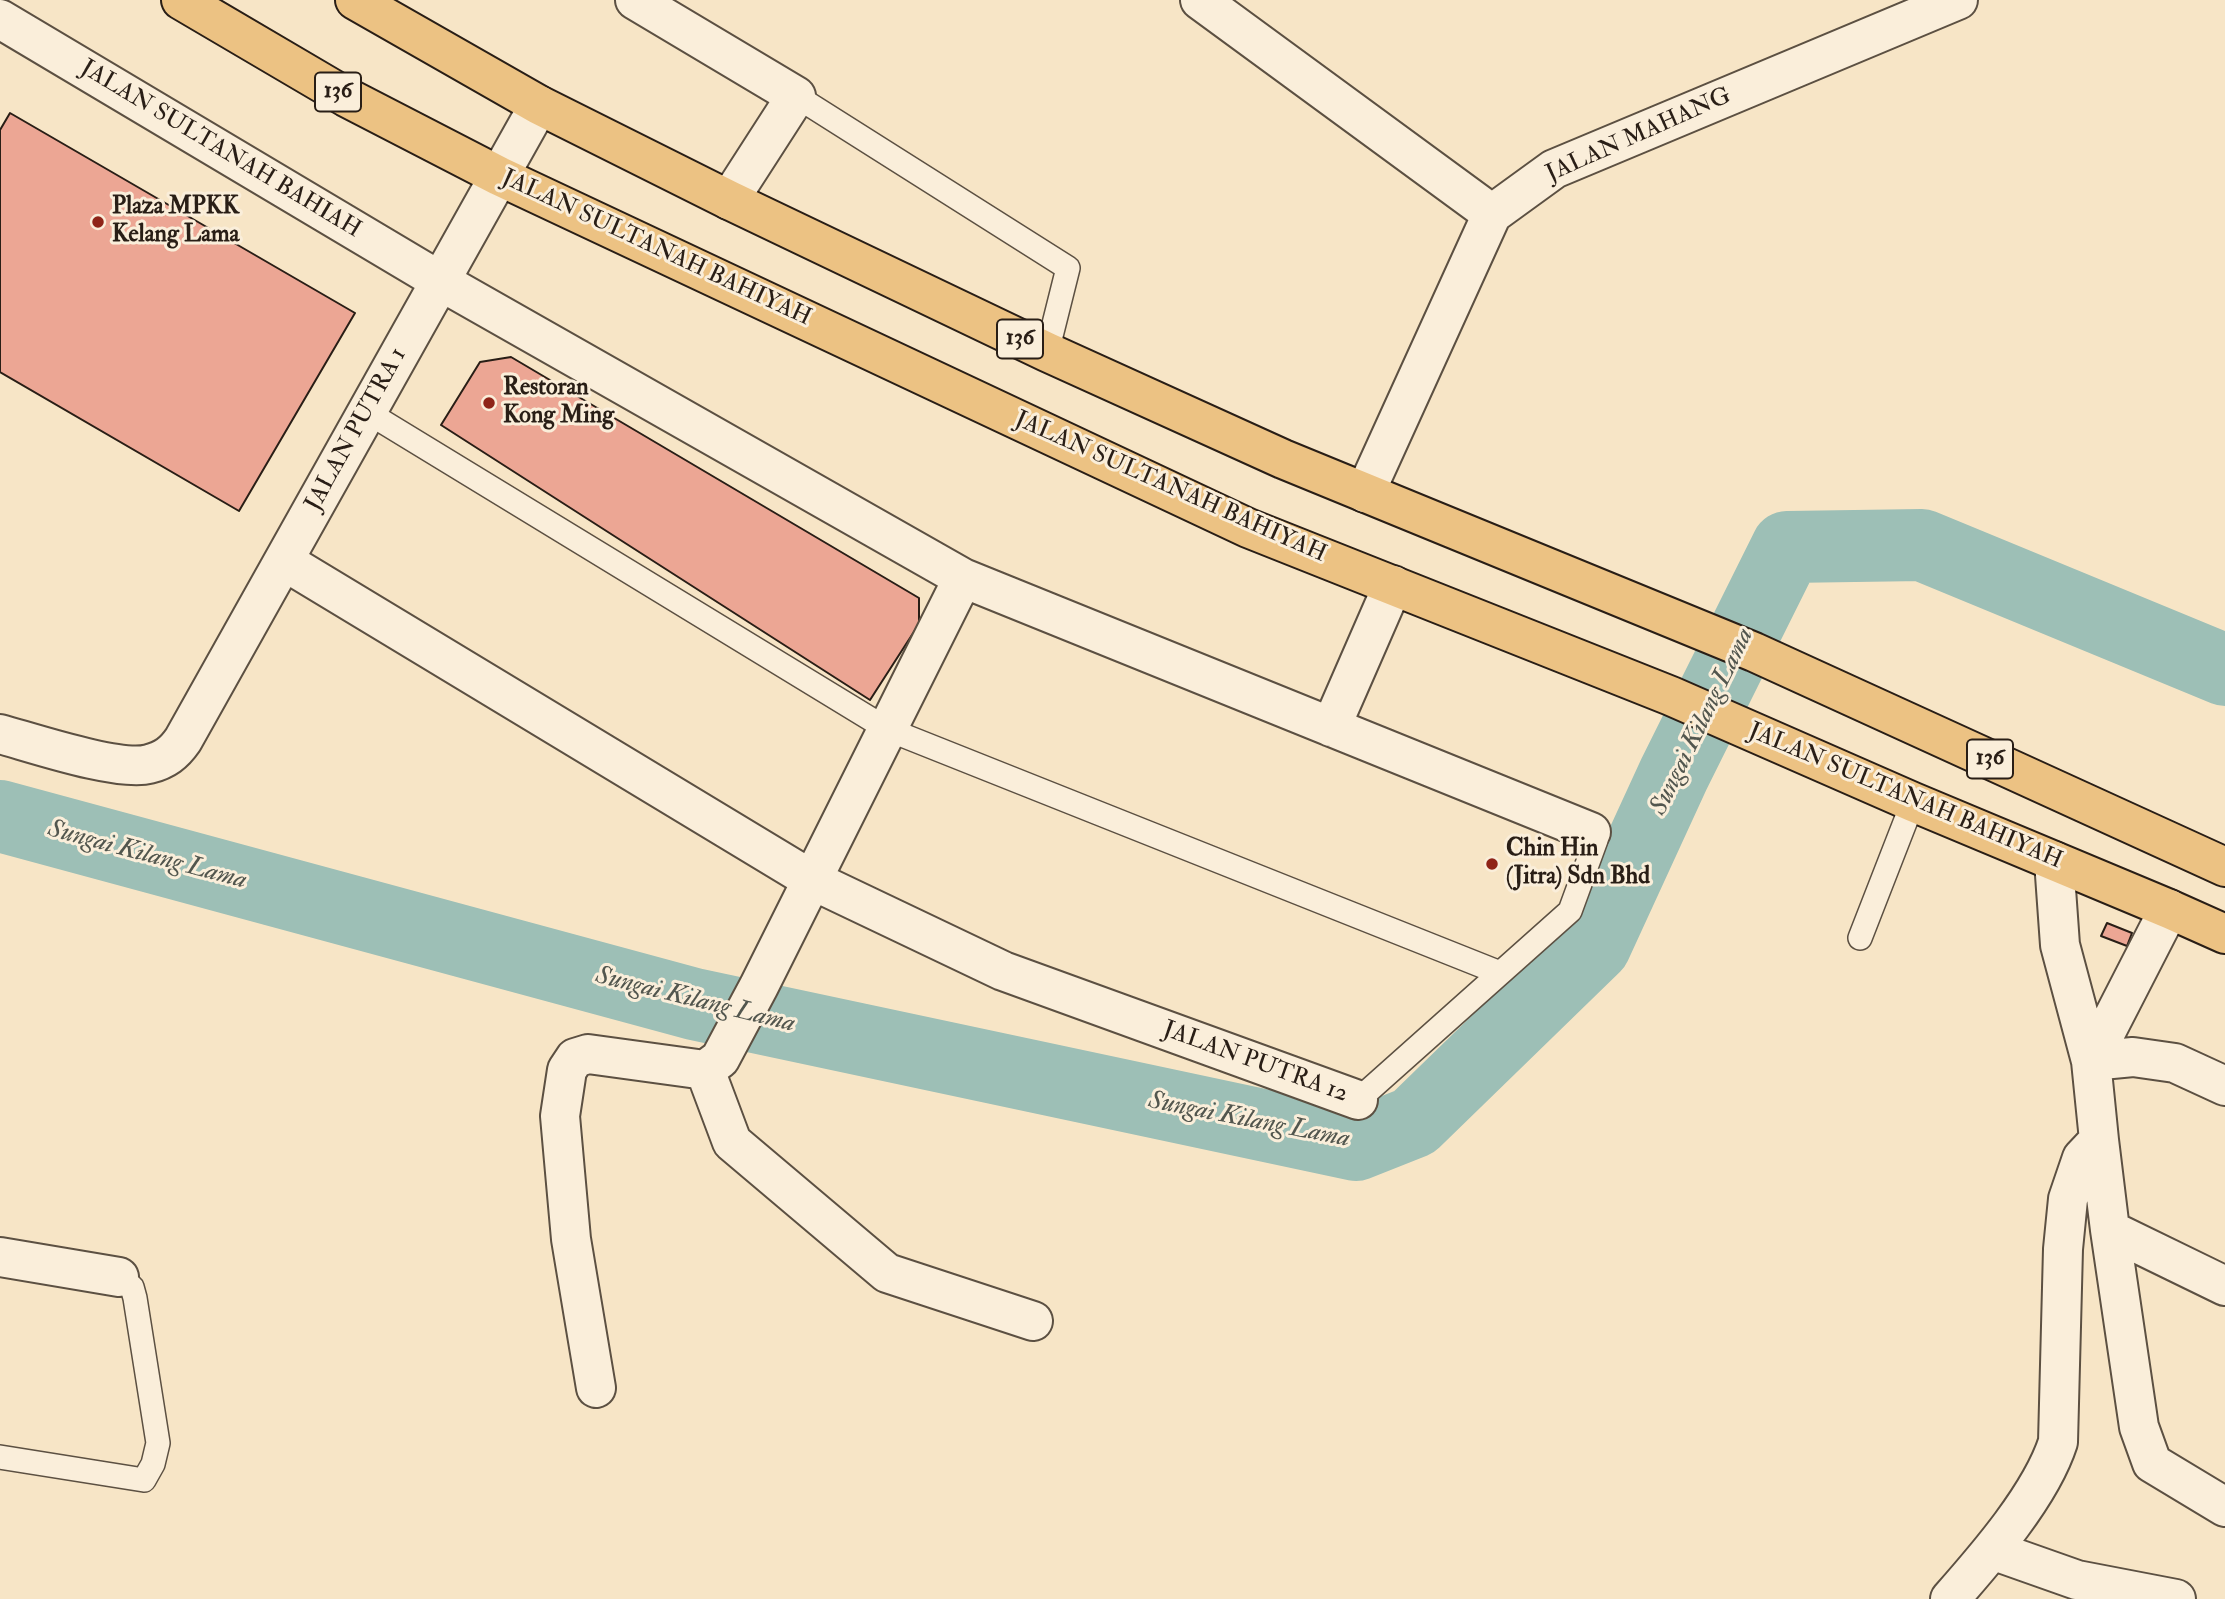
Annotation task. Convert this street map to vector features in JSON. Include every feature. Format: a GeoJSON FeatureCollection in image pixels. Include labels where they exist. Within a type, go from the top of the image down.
{"type":"FeatureCollection","features":[{"type":"Feature","properties":{"kind":"main road","name":"JALAN SULTANAH BAHIYAH"},"geometry":{"type":"LineString","coordinates":[[181,0],[346,97],[499,176],[1248,528],[1671,696],[2225,934]]}},
{"type":"Feature","properties":{"kind":"main road","name":"136"},"geometry":{"type":"LineString","coordinates":[[355,0],[539,105],[729,200],[1047,352],[1283,459],[1754,652],[2225,867]]}},
{"type":"Feature","properties":{"kind":"street"},"geometry":{"type":"LineString","coordinates":[[635,0],[796,96],[729,200]]}},
{"type":"Feature","properties":{"kind":"street"},"geometry":{"type":"LineString","coordinates":[[1200,0],[1492,214]]}},
{"type":"Feature","properties":{"kind":"street","name":"JALAN MAHANG"},"geometry":{"type":"LineString","coordinates":[[1365,493],[1492,214],[1554,169],[1958,0]]}},
{"type":"Feature","properties":{"kind":"street","name":"JALAN SULTANAH BAHIAH"},"geometry":{"type":"LineString","coordinates":[[0,19],[440,281],[962,578],[1591,832]]}},
{"type":"Feature","properties":{"kind":"street","name":"JALAN PUTRA 1"},"geometry":{"type":"LineString","coordinates":[[0,734],[105,762],[146,765],[173,755],[539,105]]}},
{"type":"Feature","properties":{"kind":"street","name":"JALAN PUTRA 12"},"geometry":{"type":"LineString","coordinates":[[284,561],[812,880],[1003,971],[1358,1100]]}},
{"type":"Feature","properties":{"kind":"street"},"geometry":{"type":"LineString","coordinates":[[962,578],[759,986],[717,1057],[732,1142],[887,1273],[1033,1321]]}},
{"type":"Feature","properties":{"kind":"street"},"geometry":{"type":"LineString","coordinates":[[1331,727],[1393,585]]}},
{"type":"Feature","properties":{"kind":"street"},"geometry":{"type":"LineString","coordinates":[[2054,861],[2060,945],[2091,1061],[2110,1230],[2139,1427],[2152,1463],[2225,1507]]}},
{"type":"Feature","properties":{"kind":"street"},"geometry":{"type":"LineString","coordinates":[[2091,1061],[2169,909]]}},
{"type":"Feature","properties":{"kind":"street"},"geometry":{"type":"LineString","coordinates":[[596,1388],[571,1239],[560,1116],[567,1070],[575,1058],[588,1054],[717,1057]]}},
{"type":"Feature","properties":{"kind":"street"},"geometry":{"type":"LineString","coordinates":[[2091,1061],[2133,1058],[2175,1063],[2225,1086]]}},
{"type":"Feature","properties":{"kind":"street"},"geometry":{"type":"LineString","coordinates":[[1950,1599],[1992,1550],[2050,1465],[2058,1442],[2063,1249],[2068,1199],[2081,1157],[2099,1140]]}},
{"type":"Feature","properties":{"kind":"street"},"geometry":{"type":"LineString","coordinates":[[2110,1230],[2225,1286]]}},
{"type":"Feature","properties":{"kind":"street"},"geometry":{"type":"LineString","coordinates":[[0,1257],[119,1277]]}},
{"type":"Feature","properties":{"kind":"street"},"geometry":{"type":"LineString","coordinates":[[1992,1550],[2075,1589],[2176,1599]]}},
{"type":"Feature","properties":{"kind":"lane"},"geometry":{"type":"LineString","coordinates":[[796,96],[1068,268],[1047,352]]}},
{"type":"Feature","properties":{"kind":"lane"},"geometry":{"type":"LineString","coordinates":[[367,412],[887,729],[1500,973]]}},
{"type":"Feature","properties":{"kind":"lane"},"geometry":{"type":"LineString","coordinates":[[1860,938],[1913,802]]}},
{"type":"Feature","properties":{"kind":"lane","name":"JALAN PUTRA 12"},"geometry":{"type":"LineString","coordinates":[[1358,1100],[1570,911],[1596,840],[1591,832]]}},
{"type":"Feature","properties":{"kind":"lane"},"geometry":{"type":"LineString","coordinates":[[0,1457],[144,1480],[153,1464],[158,1443],[135,1298],[132,1287],[119,1277]]}},
{"type":"Feature","properties":{"kind":"building","name":"Plaza MPKK Kelang Lama"},"geometry":{"type":"Polygon","coordinates":[[[10,113],[355,313],[239,511],[0,372],[0,130],[10,113]]]}},
{"type":"Feature","properties":{"kind":"building"},"geometry":{"type":"Polygon","coordinates":[[[511,357],[919,598],[919,624],[870,700],[441,425],[480,362],[511,357]]]}},
{"type":"Feature","properties":{"kind":"building"},"geometry":{"type":"Polygon","coordinates":[[[2107,923],[2132,933],[2127,946],[2101,936],[2107,923]]]}},
{"type":"Feature","properties":{"kind":"waterway","name":"Sungai Kilang Lama"},"geometry":{"type":"LineString","coordinates":[[0,816],[694,1004],[1356,1145],[1414,1122],[1595,946],[1674,774],[1787,547],[1922,545],[2225,670]]}},
{"type":"Feature","properties":{"kind":"place","name":"Plaza MPKK Kelang Lama"},"geometry":{"type":"Point","coordinates":[98,222]}},
{"type":"Feature","properties":{"kind":"place","name":"Restoran Kong Ming"},"geometry":{"type":"Point","coordinates":[489,403]}},
{"type":"Feature","properties":{"kind":"place","name":"Chin Hin (Jitra) Sdn Bhd"},"geometry":{"type":"Point","coordinates":[1492,864]}}]}
